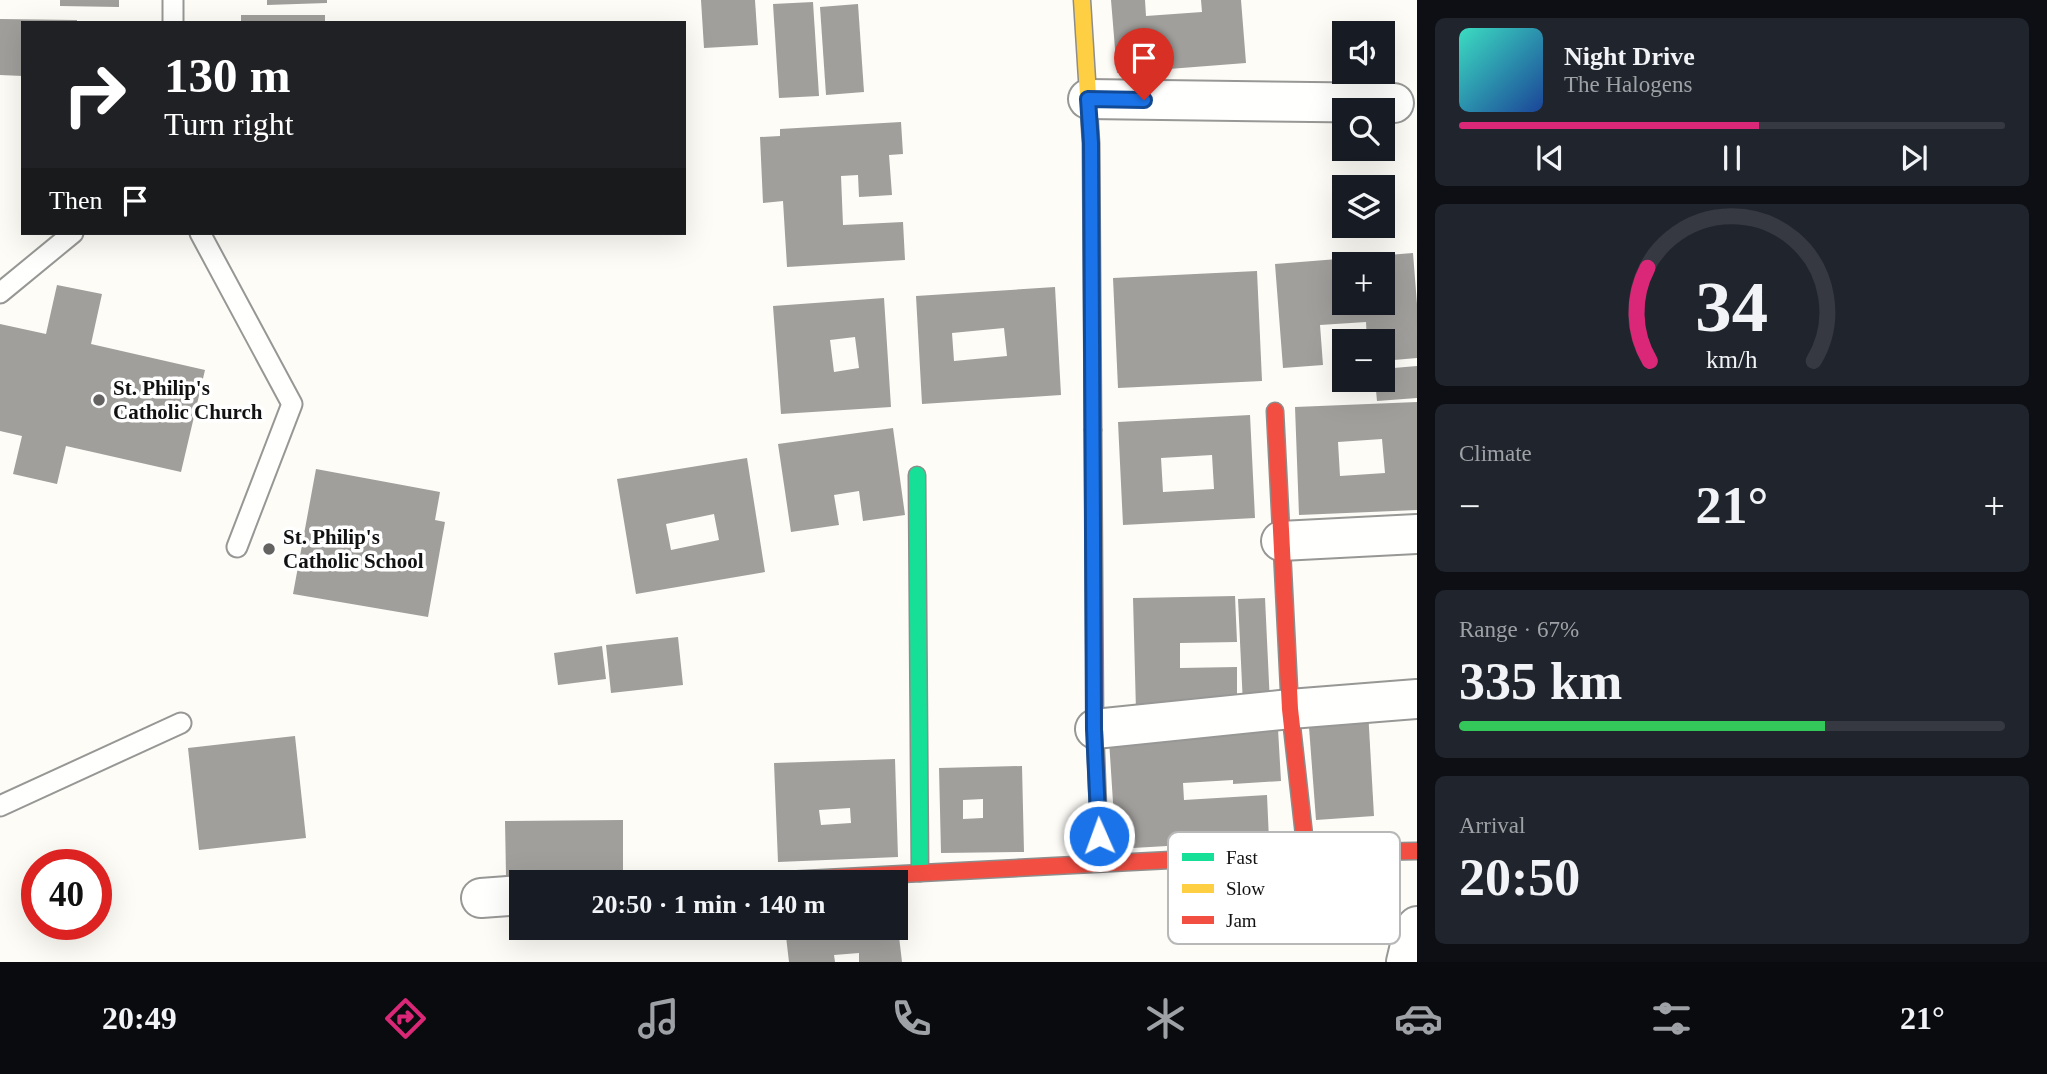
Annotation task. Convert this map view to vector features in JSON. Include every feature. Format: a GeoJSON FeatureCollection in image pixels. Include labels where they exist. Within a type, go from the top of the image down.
{"type":"FeatureCollection","features":[{"type":"Feature","properties":{"kind":"street"},"geometry":{"type":"LineString","coordinates":[[1082,0],[1091,143],[1094,729],[1100,863]]}},
{"type":"Feature","properties":{"kind":"street"},"geometry":{"type":"LineString","coordinates":[[1088,99],[1332,102]]}},
{"type":"Feature","properties":{"kind":"street"},"geometry":{"type":"LineString","coordinates":[[1275,411],[1290,709],[1305,832]]}},
{"type":"Feature","properties":{"kind":"street"},"geometry":{"type":"LineString","coordinates":[[917,475],[920,873]]}},
{"type":"Feature","properties":{"kind":"street"},"geometry":{"type":"LineString","coordinates":[[1281,541],[1417,534]]}},
{"type":"Feature","properties":{"kind":"street"},"geometry":{"type":"LineString","coordinates":[[1094,729],[1417,699]]}},
{"type":"Feature","properties":{"kind":"street"},"geometry":{"type":"LineString","coordinates":[[908,874],[1168,860]]}},
{"type":"Feature","properties":{"kind":"street"},"geometry":{"type":"LineString","coordinates":[[481,898],[509,896]]}},
{"type":"Feature","properties":{"kind":"street"},"geometry":{"type":"LineString","coordinates":[[1406,962],[1417,926]]}},
{"type":"Feature","properties":{"kind":"lane"},"geometry":{"type":"LineString","coordinates":[[173,0],[173,21]]}},
{"type":"Feature","properties":{"kind":"lane"},"geometry":{"type":"LineString","coordinates":[[0,293],[71,235]]}},
{"type":"Feature","properties":{"kind":"lane"},"geometry":{"type":"LineString","coordinates":[[201,235],[292,404],[237,547]]}},
{"type":"Feature","properties":{"kind":"lane"},"geometry":{"type":"LineString","coordinates":[[0,806],[181,723]]}},
{"type":"Feature","properties":{"kind":"building"},"geometry":{"type":"Polygon","coordinates":[[[60,0],[119,0],[119,7],[60,6],[60,0]]]}},
{"type":"Feature","properties":{"kind":"building"},"geometry":{"type":"Polygon","coordinates":[[[267,0],[327,0],[327,3],[267,5],[267,0]]]}},
{"type":"Feature","properties":{"kind":"building"},"geometry":{"type":"Polygon","coordinates":[[[701,0],[755,0],[758,45],[704,48],[701,0]]]}},
{"type":"Feature","properties":{"kind":"building"},"geometry":{"type":"Polygon","coordinates":[[[1111,0],[1145,0],[1146,16],[1202,12],[1201,0],[1241,0],[1246,63],[1117,73],[1111,0]]]}},
{"type":"Feature","properties":{"kind":"building"},"geometry":{"type":"Polygon","coordinates":[[[813,2],[819,96],[779,98],[773,4],[813,2]]]}},
{"type":"Feature","properties":{"kind":"building"},"geometry":{"type":"Polygon","coordinates":[[[858,4],[864,92],[826,95],[820,7],[858,4]]]}},
{"type":"Feature","properties":{"kind":"building"},"geometry":{"type":"Polygon","coordinates":[[[241,15],[325,15],[325,21],[241,21],[241,15]]]}},
{"type":"Feature","properties":{"kind":"building"},"geometry":{"type":"Polygon","coordinates":[[[0,19],[77,20],[21,21],[21,76],[0,75],[0,19]]]}},
{"type":"Feature","properties":{"kind":"building"},"geometry":{"type":"Polygon","coordinates":[[[901,122],[903,154],[889,155],[892,195],[859,197],[858,175],[841,176],[843,225],[903,222],[905,260],[787,267],[783,201],[763,203],[760,137],[780,136],[780,129],[901,122]]]}},
{"type":"Feature","properties":{"kind":"building"},"geometry":{"type":"Polygon","coordinates":[[[1413,253],[1417,358],[1395,360],[1395,329],[1366,329],[1366,322],[1320,325],[1323,365],[1283,368],[1275,264],[1332,259],[1332,315],[1395,315],[1395,254],[1413,253]]]}},
{"type":"Feature","properties":{"kind":"building"},"geometry":{"type":"Polygon","coordinates":[[[1257,271],[1262,381],[1118,388],[1113,278],[1257,271]]]}},
{"type":"Feature","properties":{"kind":"building","name":"St. Philip's Catholic Church"},"geometry":{"type":"Polygon","coordinates":[[[57,285],[102,294],[91,344],[205,370],[181,472],[66,446],[57,484],[13,474],[22,436],[0,431],[0,324],[46,334],[57,285]]]}},
{"type":"Feature","properties":{"kind":"building"},"geometry":{"type":"Polygon","coordinates":[[[1055,287],[1061,395],[922,404],[916,296],[1055,287]],[[1004,328],[952,333],[954,361],[1007,356],[1004,328]]]}},
{"type":"Feature","properties":{"kind":"building"},"geometry":{"type":"Polygon","coordinates":[[[884,298],[891,407],[781,414],[773,306],[884,298]],[[855,337],[830,340],[834,372],[859,368],[855,337]]]}},
{"type":"Feature","properties":{"kind":"building"},"geometry":{"type":"Polygon","coordinates":[[[1417,366],[1417,398],[1377,401],[1376,392],[1395,392],[1395,368],[1417,366]]]}},
{"type":"Feature","properties":{"kind":"building"},"geometry":{"type":"Polygon","coordinates":[[[1417,402],[1417,510],[1299,515],[1295,407],[1417,402]],[[1382,439],[1338,442],[1340,476],[1385,473],[1382,439]]]}},
{"type":"Feature","properties":{"kind":"building"},"geometry":{"type":"Polygon","coordinates":[[[1250,415],[1255,518],[1123,525],[1118,422],[1250,415]],[[1212,455],[1161,458],[1163,492],[1214,489],[1212,455]]]}},
{"type":"Feature","properties":{"kind":"building"},"geometry":{"type":"Polygon","coordinates":[[[893,428],[905,515],[863,521],[859,491],[834,495],[839,525],[791,532],[778,444],[893,428]]]}},
{"type":"Feature","properties":{"kind":"building"},"geometry":{"type":"Polygon","coordinates":[[[747,458],[765,572],[636,594],[617,479],[747,458]],[[714,514],[666,524],[671,550],[719,540],[714,514]]]}},
{"type":"Feature","properties":{"kind":"building"},"geometry":{"type":"Polygon","coordinates":[[[316,469],[440,492],[435,520],[445,522],[428,617],[293,594],[316,469]]]}},
{"type":"Feature","properties":{"kind":"building"},"geometry":{"type":"Polygon","coordinates":[[[1235,596],[1237,642],[1180,643],[1180,668],[1237,667],[1237,709],[1136,711],[1133,598],[1235,596]]]}},
{"type":"Feature","properties":{"kind":"building"},"geometry":{"type":"Polygon","coordinates":[[[1265,598],[1270,704],[1243,705],[1238,599],[1265,598]]]}},
{"type":"Feature","properties":{"kind":"building"},"geometry":{"type":"Polygon","coordinates":[[[678,637],[683,685],[611,693],[606,645],[678,637]]]}},
{"type":"Feature","properties":{"kind":"building"},"geometry":{"type":"Polygon","coordinates":[[[602,646],[606,679],[558,685],[554,653],[602,646]]]}},
{"type":"Feature","properties":{"kind":"building"},"geometry":{"type":"Polygon","coordinates":[[[1368,710],[1374,816],[1316,820],[1308,714],[1368,710]]]}},
{"type":"Feature","properties":{"kind":"building"},"geometry":{"type":"Polygon","coordinates":[[[1278,729],[1281,781],[1183,783],[1184,800],[1267,795],[1269,832],[1168,832],[1168,846],[1116,849],[1109,740],[1278,729]]]}},
{"type":"Feature","properties":{"kind":"building"},"geometry":{"type":"Polygon","coordinates":[[[295,736],[306,838],[199,850],[188,748],[295,736]]]}},
{"type":"Feature","properties":{"kind":"building"},"geometry":{"type":"Polygon","coordinates":[[[895,759],[898,857],[778,862],[774,763],[895,759]],[[850,808],[819,810],[821,825],[851,823],[850,808]]]}},
{"type":"Feature","properties":{"kind":"building"},"geometry":{"type":"Polygon","coordinates":[[[1022,766],[1024,852],[941,853],[939,768],[1022,766]],[[983,799],[963,800],[963,819],[983,818],[983,799]]]}},
{"type":"Feature","properties":{"kind":"building"},"geometry":{"type":"Polygon","coordinates":[[[623,820],[623,870],[509,870],[509,875],[506,875],[505,821],[623,820]]]}},
{"type":"Feature","properties":{"kind":"building"},"geometry":{"type":"Polygon","coordinates":[[[786,940],[899,940],[902,962],[859,962],[859,953],[834,955],[835,962],[789,962],[786,940]]]}},
{"type":"Feature","properties":{"kind":"traffic: fast"},"geometry":{"type":"LineString","coordinates":[[917,475],[920,873]]}},
{"type":"Feature","properties":{"kind":"traffic: slow"},"geometry":{"type":"LineString","coordinates":[[1082,0],[1091,143],[1093,430]]}},
{"type":"Feature","properties":{"kind":"traffic: jam"},"geometry":{"type":"LineString","coordinates":[[1275,411],[1290,709],[1304,832]]}},
{"type":"Feature","properties":{"kind":"traffic: jam"},"geometry":{"type":"LineString","coordinates":[[1093,430],[1095,729],[1100,863]]}},
{"type":"Feature","properties":{"kind":"traffic: jam"},"geometry":{"type":"LineString","coordinates":[[1400,851],[1417,851]]}},
{"type":"Feature","properties":{"kind":"traffic: jam"},"geometry":{"type":"LineString","coordinates":[[908,874],[1168,860]]}},
{"type":"Feature","properties":{"kind":"place","name":"St. Philip's Catholic Church"},"geometry":{"type":"Point","coordinates":[99,400]}},
{"type":"Feature","properties":{"kind":"place","name":"St. Philip's Catholic School"},"geometry":{"type":"Point","coordinates":[269,549]}},
{"type":"Feature","properties":{"kind":"route"},"geometry":{"type":"LineString","coordinates":[[1099,836],[1094,729],[1091,143],[1088,99],[1144,100]]}}]}
